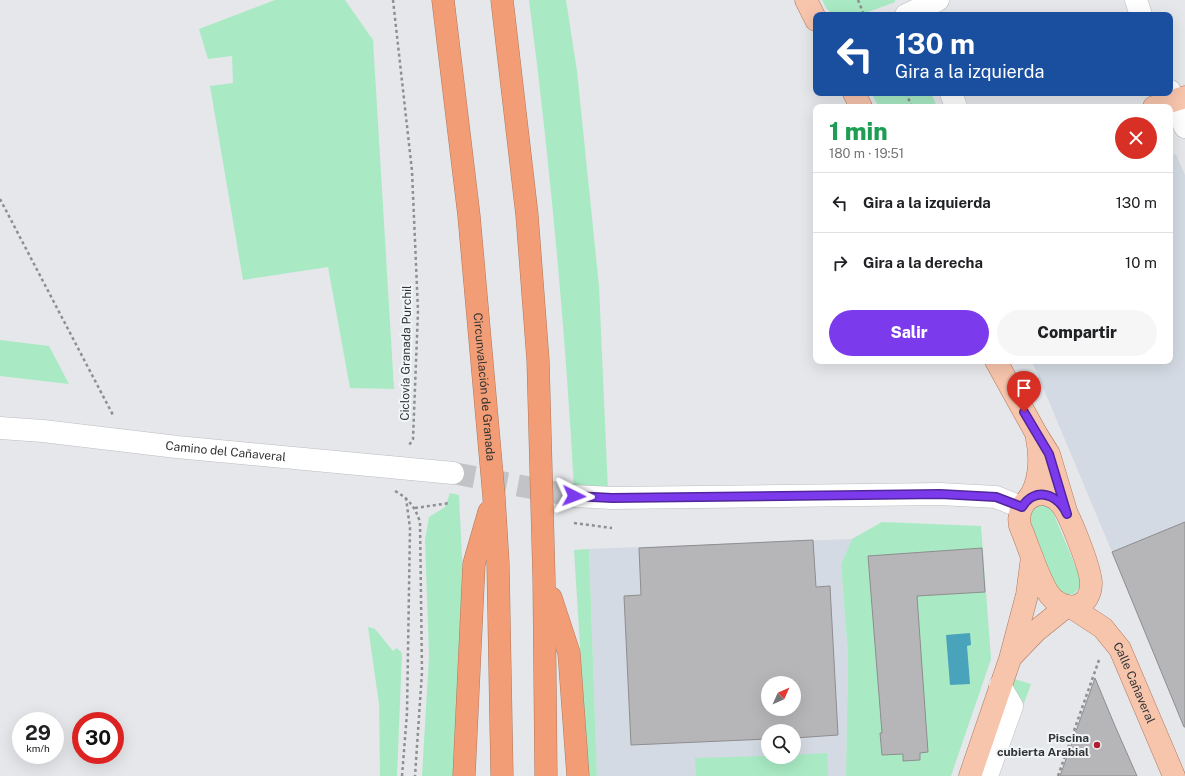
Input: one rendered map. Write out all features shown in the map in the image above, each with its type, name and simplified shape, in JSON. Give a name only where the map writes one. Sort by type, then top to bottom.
[{"type":"highway","name":"Circunvalación de Granada","points":[[443,0],[469,216],[494,497],[498,563],[502,776]]},
{"type":"highway","points":[[502,0],[527,215],[538,360],[544,579],[546,776]]},
{"type":"highway","points":[[464,776],[474,564],[494,497]]},
{"type":"highway","points":[[544,579],[569,653],[578,776]]},
{"type":"main road","points":[[806,0],[813,14]]},
{"type":"main road","points":[[998,364],[1049,454],[1067,514],[1088,567],[1091,583],[1088,598],[1080,605],[1069,606],[1036,630],[1010,659]]},
{"type":"main road","points":[[1025,503],[1036,480],[1039,460],[1037,435]]},
{"type":"main road","points":[[1025,503],[1037,494],[1047,495],[1058,501],[1067,514]]},
{"type":"main road","name":"Calle Cañaveral","points":[[1025,503],[1019,521],[1047,591],[1053,598],[1069,606],[1103,628],[1122,653],[1174,776]]},
{"type":"main road","points":[[970,776],[1010,659],[1027,595],[1032,567],[1032,554]]},
{"type":"street","points":[[1136,0],[1140,12]]},
{"type":"street","points":[[1171,99],[1185,127]]},
{"type":"street","name":"Camino del Cañaveral","points":[[0,428],[117,439],[177,447],[453,473]]},
{"type":"street","points":[[574,496],[612,498],[940,494],[996,497],[1025,503]]},
{"type":"street","points":[[987,776],[1012,706],[1000,686]]},
{"type":"path","name":"Ciclovía Granada Purchil","points":[[394,0],[412,171],[418,311],[413,439],[410,446],[403,449]]},
{"type":"path","points":[[858,0],[863,12]]},
{"type":"path","points":[[0,199],[119,426],[117,439]]},
{"type":"path","points":[[402,776],[407,705],[410,528],[406,498],[415,508],[420,522],[422,672],[415,776]]},
{"type":"path","points":[[415,508],[450,503]]},
{"type":"path","points":[[574,523],[612,528]]},
{"type":"path","points":[[1058,776],[1099,660]]},
{"type":"shaded area","points":[[1176,154],[1185,175],[1185,688],[1112,552],[1033,364],[1173,364],[1173,155]]},
{"type":"shaded area","points":[[852,539],[841,564],[848,655],[846,776],[597,776],[589,549]]},
{"type":"green space","points":[[275,0],[345,0],[373,40],[394,389],[350,388],[328,267],[243,280],[210,86],[233,83],[232,56],[208,59],[199,29]]},
{"type":"green space","points":[[529,0],[566,0],[577,71],[599,286],[608,491],[574,489],[556,244],[544,122]]},
{"type":"green space","points":[[822,0],[895,0],[895,2],[868,12],[830,12]]},
{"type":"green space","points":[[873,96],[932,96],[936,104],[877,104]]},
{"type":"green space","points":[[0,340],[49,346],[69,384],[0,376]]},
{"type":"green space","points":[[450,493],[459,495],[463,578],[455,776],[422,776],[429,656],[425,540],[429,517],[445,507]]},
{"type":"green space","points":[[1040,502],[1052,510],[1080,577],[1080,587],[1074,594],[1066,595],[1056,588],[1029,519],[1028,514]]},
{"type":"green space","points":[[882,522],[981,526],[991,659],[951,776],[846,776],[848,655],[841,564],[852,539]]},
{"type":"green space","points":[[589,549],[597,776],[588,776],[574,550]]},
{"type":"green space","points":[[368,627],[375,629],[393,651],[397,648],[402,653],[397,776],[380,776],[379,704]]},
{"type":"green space","points":[[1011,678],[1031,684],[1023,706],[1013,689]]},
{"type":"green space","points":[[827,753],[828,776],[696,776],[695,758],[761,756],[761,764],[801,764],[801,755]]},
{"type":"water","points":[[970,633],[971,645],[967,646],[970,684],[950,685],[946,635]]},
{"type":"building","points":[[1185,522],[1185,727],[1184,727],[1112,552]]},
{"type":"building","points":[[813,540],[816,587],[830,586],[838,735],[801,738],[801,724],[761,724],[761,739],[631,745],[624,596],[641,595],[639,548]]},
{"type":"building","points":[[982,548],[985,592],[917,596],[928,752],[920,753],[920,760],[903,761],[903,754],[882,755],[880,733],[882,733],[868,556]]},
{"type":"building","name":"Piscina cubierta Arabial","points":[[1095,678],[1115,726],[1137,776],[1060,776]]},
{"type":"tunnel","points":[[453,473],[574,496]]},
{"type":"place","name":"Piscina cubierta Arabial","points":[[1097,745]]},
{"type":"route","points":[[574,496],[612,498],[940,494],[996,497],[1022,507],[1028,499],[1037,494],[1043,494],[1054,498],[1061,504],[1067,514],[1049,454],[1024,412]]}]
